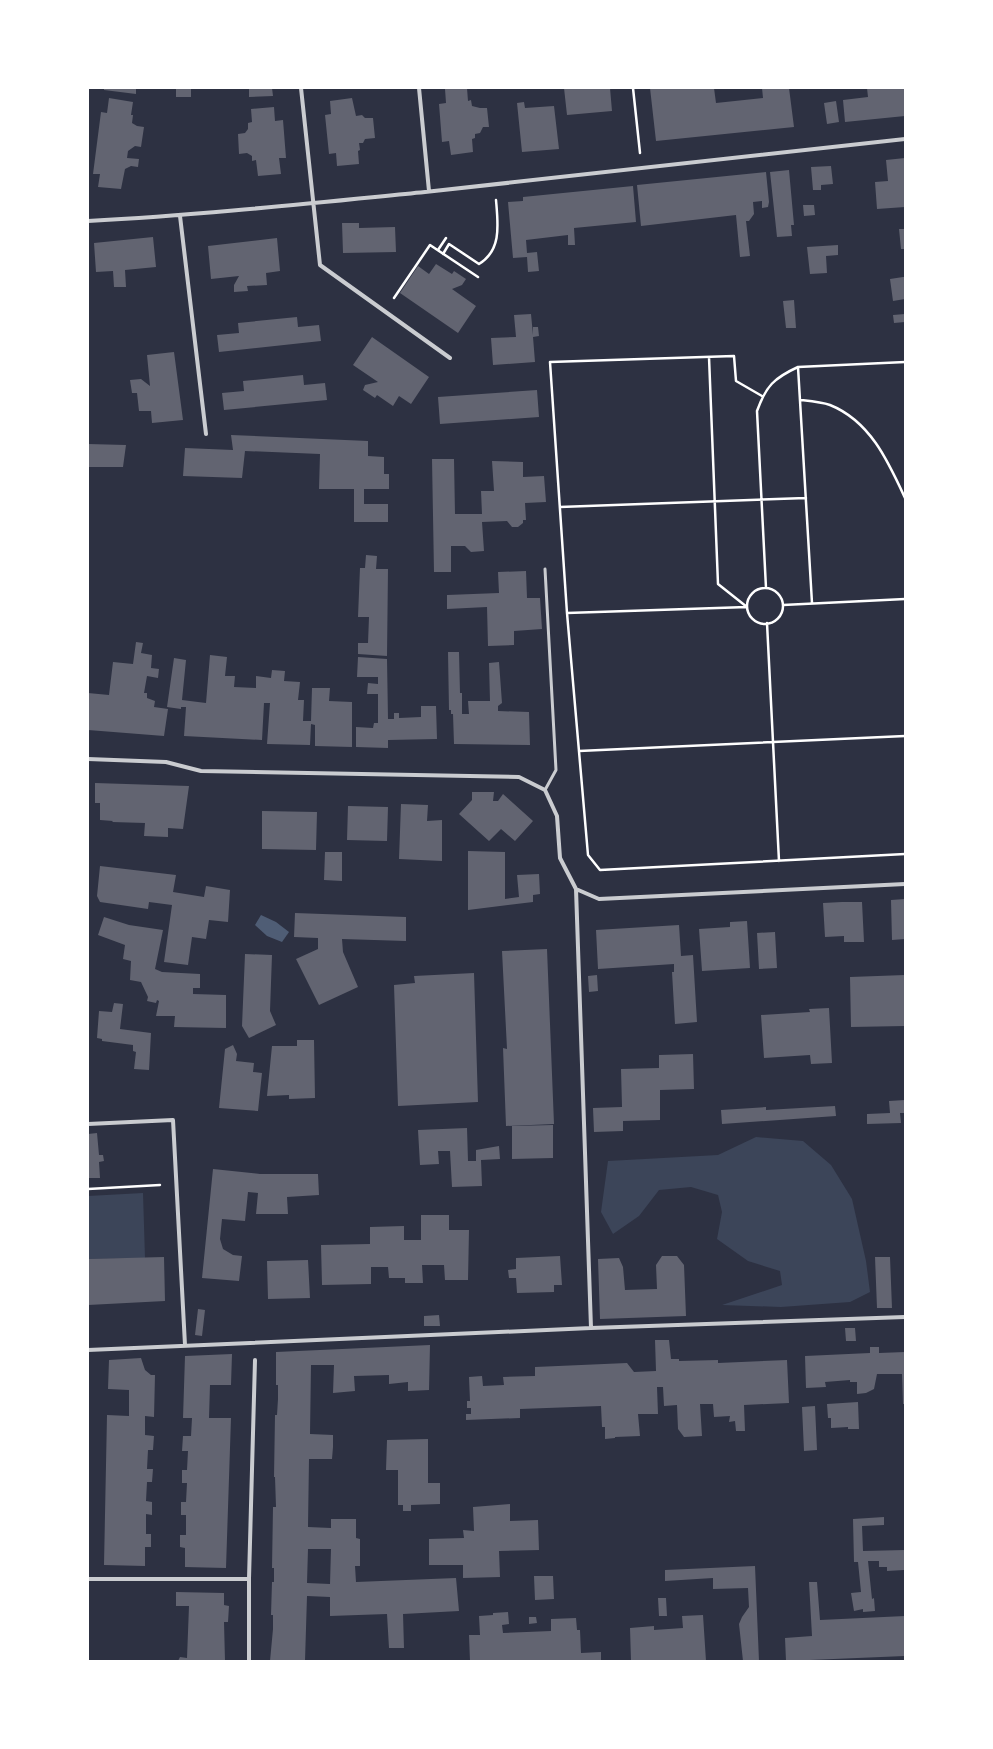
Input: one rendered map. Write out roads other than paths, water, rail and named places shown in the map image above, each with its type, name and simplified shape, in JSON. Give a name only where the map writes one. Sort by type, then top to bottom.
[{"type":"street","points":[[301,88],[312,203],[320,266],[450,358]]},
{"type":"street","points":[[419,88],[428,191]]},
{"type":"street","points":[[88,221],[180,216],[312,203],[641,169],[905,139]]},
{"type":"street","points":[[180,216],[206,434]]},
{"type":"street","points":[[88,759],[166,762],[201,771],[519,777],[545,790],[557,816],[560,858],[576,889],[591,1328]]},
{"type":"street","points":[[576,889],[599,899],[905,884]]},
{"type":"street","points":[[88,1124],[174,1120],[185,1345]]},
{"type":"street","points":[[88,1350],[591,1328],[905,1317]]},
{"type":"street","points":[[249,1661],[249,1579],[255,1360]]},
{"type":"street","points":[[88,1579],[249,1579]]},
{"type":"lane","points":[[545,569],[556,770],[545,790]]}]
